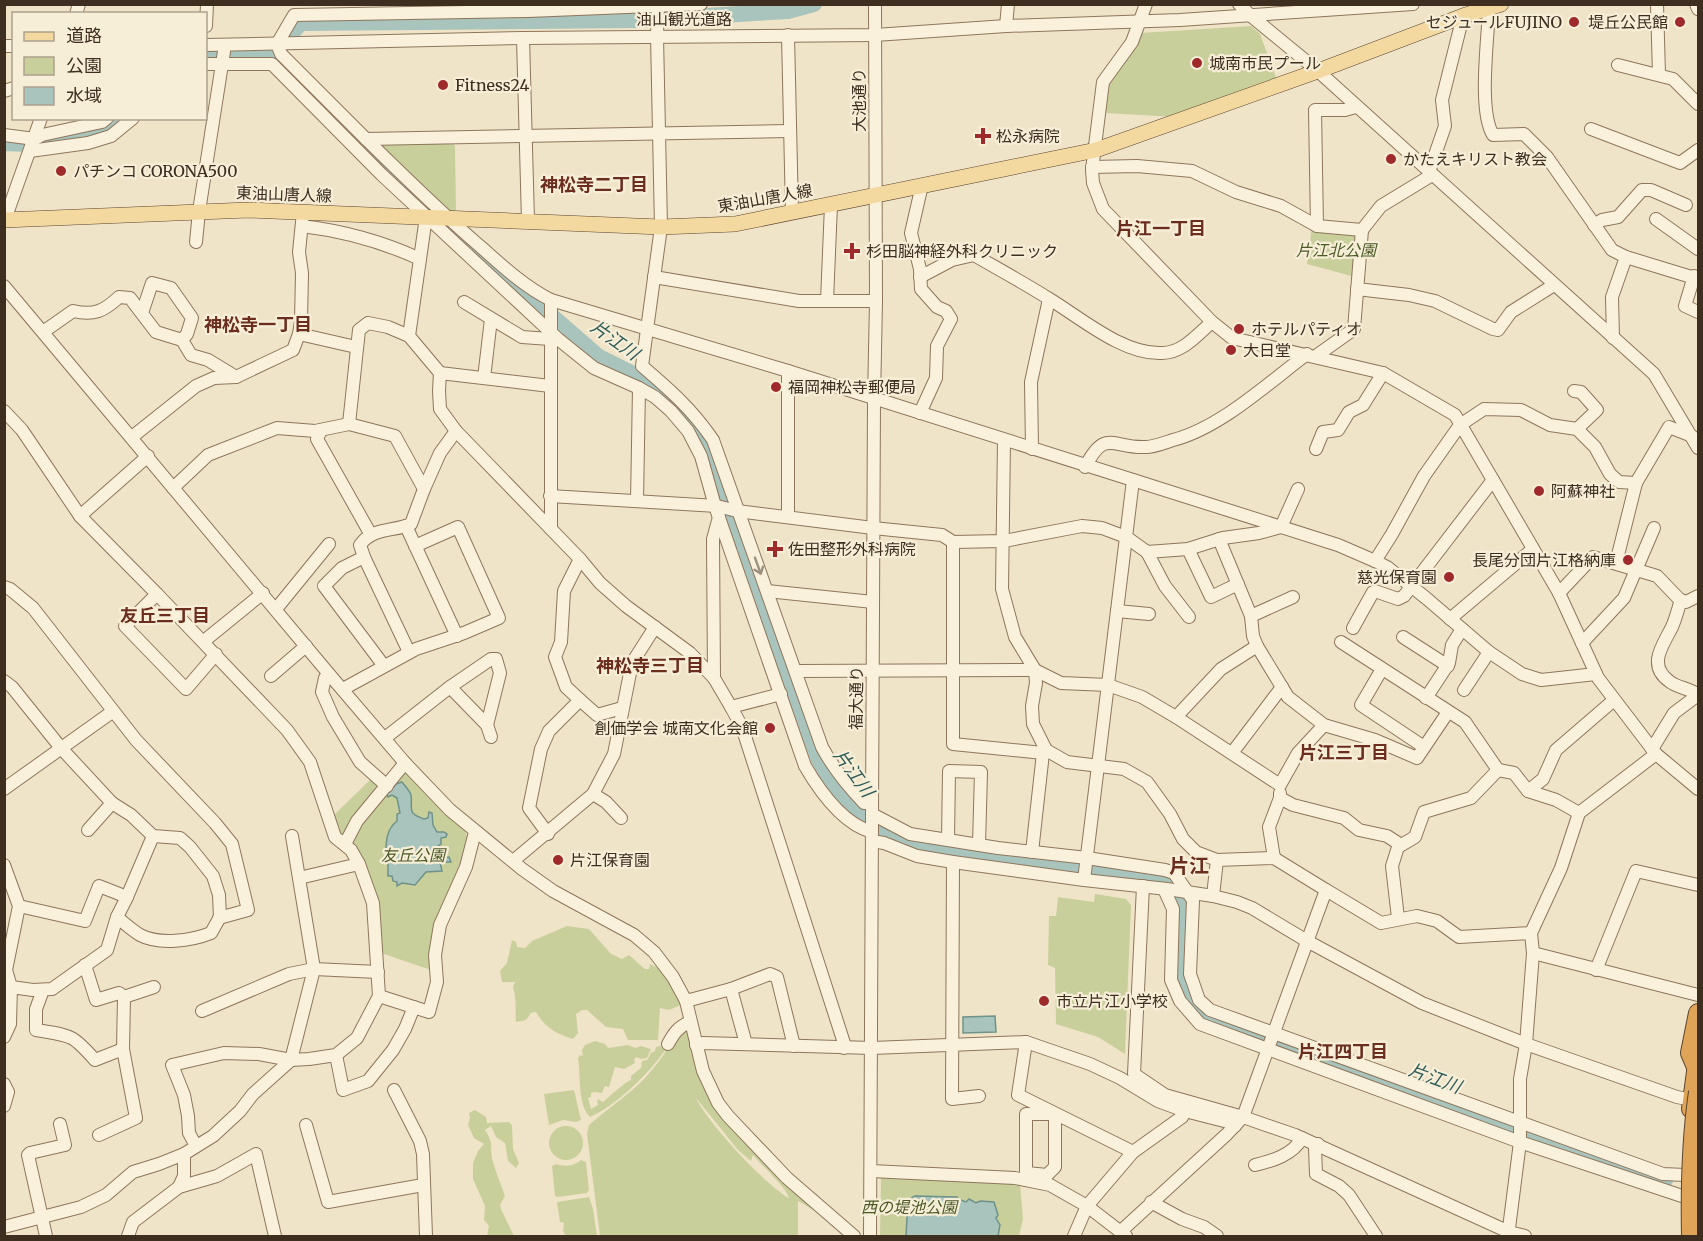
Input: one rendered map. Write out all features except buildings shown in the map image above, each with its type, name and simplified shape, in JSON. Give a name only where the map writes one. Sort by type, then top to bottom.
[{"type":"highway","points":[[1686,1236],[1685,1197],[1692,1177],[1697,1062],[1690,1053],[1698,1013]]},
{"type":"highway","points":[[1691,1236],[1691,1182],[1696,1097]]},
{"type":"main road","name":"東油山唐人線","points":[[7,215],[199,211],[303,219],[428,218],[661,227],[735,224],[1096,150],[1495,6]]},
{"type":"street","points":[[701,4],[658,7],[420,8],[294,15],[278,46],[366,139],[447,219],[551,305],[647,329],[788,371],[1085,467],[1338,545],[1387,567],[1489,652],[1522,674],[1541,680],[1596,674]]},
{"type":"street","name":"大池通り","points":[[875,4],[876,196]]},
{"type":"street","points":[[1006,26],[1008,4]]},
{"type":"street","points":[[1146,4],[1132,42],[1103,82],[1092,167],[1093,183],[1103,209],[1212,322],[1232,338],[1383,373],[1455,416],[1559,593],[1596,674],[1654,752],[1698,789]]},
{"type":"street","points":[[1239,4],[1318,71],[1654,374],[1696,442]]},
{"type":"street","name":"油山観光道路","points":[[207,46],[224,55],[296,44],[523,38],[657,30],[788,35],[875,34],[1250,15],[1413,4]]},
{"type":"street","points":[[1657,4],[1659,75]]},
{"type":"street","points":[[1696,4],[1698,9]]},
{"type":"street","points":[[1495,6],[1485,107],[1487,125],[1493,135],[1524,134],[1547,157],[1612,250],[1626,257],[1696,278],[1685,306],[1698,312]]},
{"type":"street","points":[[658,7],[661,227],[642,366],[681,399],[713,440],[735,510],[767,591],[822,747],[847,785],[864,803],[910,834],[1174,873],[1193,900],[1190,974],[1199,1000],[1210,1010],[1663,1174],[1692,1177]]},
{"type":"street","points":[[1085,467],[1095,449],[1105,443],[1146,447],[1188,436],[1354,329],[1362,230],[1381,206],[1430,174],[1445,126],[1442,100],[1462,16]]},
{"type":"street","points":[[788,35],[792,213]]},
{"type":"street","points":[[523,38],[528,221]]},
{"type":"street","points":[[196,242],[224,55]]},
{"type":"street","points":[[207,64],[224,55],[272,64],[428,218],[550,332],[594,368],[639,388],[655,397],[671,411],[688,431],[701,456],[717,510],[805,766],[814,782],[854,824],[872,837],[917,856],[1213,896],[1252,908],[1307,941],[1422,1003],[1526,1044],[1677,1097],[1696,1097]]},
{"type":"street","points":[[1618,64],[1673,79],[1698,104]]},
{"type":"street","points":[[1317,226],[1315,110],[1345,110],[1356,107]]},
{"type":"street","points":[[7,215],[40,120]]},
{"type":"street","points":[[32,146],[42,135],[104,120]]},
{"type":"street","points":[[4,135],[32,146],[88,142],[111,136],[131,120]]},
{"type":"street","points":[[1591,129],[1680,163],[1698,150]]},
{"type":"street","points":[[366,139],[789,131]]},
{"type":"street","points":[[1092,167],[1137,166],[1191,171],[1236,192],[1281,206],[1317,226],[1362,230]]},
{"type":"street","points":[[920,413],[936,378],[937,346],[951,319],[946,311],[937,307],[921,289],[911,232],[922,185]]},
{"type":"street","points":[[1594,225],[1602,220],[1617,217],[1642,190],[1651,190],[1686,204]]},
{"type":"street","name":"福大通り","points":[[870,1236],[876,196]]},
{"type":"street","points":[[827,300],[831,205]]},
{"type":"street","points":[[409,336],[428,218]]},
{"type":"street","points":[[132,436],[196,386],[214,378],[236,377],[293,350],[299,334],[302,273],[299,252],[303,219],[331,229],[369,238],[420,259]]},
{"type":"street","points":[[1656,219],[1698,249]]},
{"type":"street","points":[[920,277],[952,260],[974,255],[1122,344],[1149,352],[1162,353],[1182,348],[1212,322]]},
{"type":"street","points":[[1613,338],[1612,297],[1626,257]]},
{"type":"street","points":[[654,277],[799,301],[876,301]]},
{"type":"street","points":[[142,313],[152,283],[171,288],[192,318],[187,334],[182,340]]},
{"type":"street","points":[[1357,289],[1409,295],[1435,301],[1498,330],[1511,312],[1554,285]]},
{"type":"street","points":[[4,286],[405,764],[450,810],[513,861],[554,891],[634,935],[654,951],[673,977],[686,1001],[708,1084],[718,1103],[788,1178],[854,1236]]},
{"type":"street","points":[[43,332],[73,311],[93,313],[108,307],[119,297],[130,298],[156,332],[182,340],[191,355],[208,360],[236,377]]},
{"type":"street","points":[[1032,449],[1031,382],[1049,299]]},
{"type":"street","points":[[464,302],[522,337],[550,332]]},
{"type":"street","points":[[550,529],[551,305]]},
{"type":"street","points":[[484,378],[491,319]]},
{"type":"street","points":[[349,424],[358,330],[368,323],[388,327],[409,336],[440,373],[440,409],[456,431],[580,559],[600,583],[690,652],[714,678],[731,706],[746,738],[844,1047]]},
{"type":"street","points":[[299,334],[356,346]]},
{"type":"street","points":[[788,371],[788,516]]},
{"type":"street","points":[[440,373],[550,386]]},
{"type":"street","points":[[1316,448],[1323,432],[1338,430],[1349,412],[1363,405],[1383,373]]},
{"type":"street","points":[[638,501],[639,388]]},
{"type":"street","points":[[1574,391],[1581,392],[1597,410],[1577,429]]},
{"type":"street","points":[[1375,561],[1424,476],[1460,425],[1485,409],[1521,410],[1550,425],[1577,429],[1595,447],[1610,474],[1619,482],[1636,483]]},
{"type":"street","points":[[4,411],[22,430],[80,516],[216,654],[287,730],[310,762],[335,837],[345,844],[359,864],[373,903],[378,996],[357,1038],[336,1055],[291,1060],[259,1054],[224,1053],[172,1065],[184,1095],[189,1133],[196,1146]]},
{"type":"street","points":[[173,488],[208,455],[277,428],[321,430],[349,424],[395,436],[424,489]]},
{"type":"street","points":[[1616,563],[1636,483],[1670,427],[1696,442]]},
{"type":"street","points":[[321,430],[316,439],[371,535]]},
{"type":"street","points":[[409,652],[360,545],[365,538],[383,530],[411,524],[440,453],[456,431]]},
{"type":"street","points":[[1004,440],[1002,589],[1015,637],[1035,670],[1033,723],[1045,752],[1032,852]]},
{"type":"street","points":[[80,516],[148,456]]},
{"type":"street","points":[[1084,878],[1132,480]]},
{"type":"street","points":[[1353,628],[1373,592],[1398,599],[1404,596],[1493,480]]},
{"type":"street","points":[[1281,527],[1298,489]]},
{"type":"street","points":[[550,496],[638,501],[788,516],[942,535],[953,542],[1004,541],[1082,526],[1102,528],[1126,537],[1147,552],[1164,586],[1189,617]]},
{"type":"street","points":[[714,678],[713,539],[717,510]]},
{"type":"street","points":[[406,526],[457,636]]},
{"type":"street","points":[[343,689],[409,652],[457,636],[499,618],[458,527],[416,546]]},
{"type":"street","points":[[1147,552],[1188,549],[1219,539],[1281,527]]},
{"type":"street","points":[[1582,643],[1624,598],[1654,528]]},
{"type":"street","points":[[1219,539],[1251,616],[1253,636],[1257,646],[1288,697],[1324,725],[1375,740],[1417,758],[1448,712]]},
{"type":"street","points":[[953,542],[953,744],[1045,752],[1067,762],[1124,769],[1147,782],[1170,814],[1184,839],[1196,852],[1217,860],[1274,858],[1381,923],[1417,916],[1437,921],[1460,937],[1531,933]]},
{"type":"street","points":[[276,609],[329,544]]},
{"type":"street","points":[[1188,549],[1211,597],[1238,584]]},
{"type":"street","points":[[1450,619],[1533,549]]},
{"type":"street","points":[[364,557],[342,568],[324,586],[384,666]]},
{"type":"street","points":[[1559,593],[1593,557],[1657,576],[1681,600],[1686,602],[1698,596]]},
{"type":"street","points":[[580,559],[564,591],[561,642],[555,657],[566,687],[597,715],[622,708]]},
{"type":"street","points":[[4,587],[10,589],[33,608],[112,712],[232,844],[248,910],[219,918]]},
{"type":"street","points":[[767,591],[873,602]]},
{"type":"street","points":[[204,642],[263,593]]},
{"type":"street","points":[[157,594],[124,626],[186,689],[216,654]]},
{"type":"street","points":[[1251,616],[1293,597]]},
{"type":"street","points":[[1509,1234],[1520,1142],[1520,1080],[1526,1044],[1533,953],[1531,933],[1561,868],[1580,813],[1654,752],[1674,713],[1698,695],[1669,682],[1662,675],[1658,664],[1658,651],[1672,625],[1681,600]]},
{"type":"street","points":[[1117,611],[1149,614]]},
{"type":"street","points":[[513,861],[593,794],[614,754],[632,663],[655,627]]},
{"type":"street","points":[[1426,698],[1448,666],[1452,645],[1462,629]]},
{"type":"street","points":[[1404,637],[1448,666]]},
{"type":"street","points":[[1341,642],[1465,722],[1498,770],[1514,773],[1528,791],[1556,800],[1580,813]]},
{"type":"street","points":[[271,676],[306,646]]},
{"type":"street","points":[[1176,717],[1221,669],[1257,646]]},
{"type":"street","points":[[1464,690],[1489,652]]},
{"type":"street","points":[[384,738],[450,687],[490,659],[496,659],[500,673],[489,731],[450,687]]},
{"type":"street","points":[[1382,669],[1361,705],[1424,747]]},
{"type":"street","points":[[796,671],[1035,670],[1061,683],[1108,685],[1142,697],[1232,753],[1293,805],[1344,818],[1359,830],[1388,836],[1401,845]]},
{"type":"street","points":[[329,674],[325,678],[322,692],[333,717],[360,762],[387,786]]},
{"type":"street","points":[[4,681],[12,687],[61,748],[112,803],[131,815],[153,836],[180,838],[190,847],[213,876],[219,894],[219,918],[211,933],[183,941],[147,938],[117,917]]},
{"type":"street","points":[[1232,753],[1282,687]]},
{"type":"street","points":[[731,706],[781,694]]},
{"type":"street","points":[[548,834],[529,808],[541,749],[549,731],[580,700]]},
{"type":"street","points":[[1528,791],[1543,779],[1556,750],[1614,700]]},
{"type":"street","points":[[4,789],[112,712]]},
{"type":"street","points":[[1274,858],[1269,827],[1280,792],[1298,753],[1324,725]]},
{"type":"street","points":[[345,844],[357,821],[405,764]]},
{"type":"street","points":[[1398,918],[1392,866],[1398,847],[1415,837],[1424,812],[1471,798],[1498,770]]},
{"type":"street","points":[[948,840],[950,771],[981,772],[979,845]]},
{"type":"street","points":[[593,794],[606,802],[621,818]]},
{"type":"street","points":[[88,830],[112,803]]},
{"type":"street","points":[[378,996],[429,1012],[438,982],[435,955],[440,926],[466,867],[475,832]]},
{"type":"street","points":[[11,987],[33,990],[52,989],[107,950],[117,917],[153,836]]},
{"type":"street","points":[[4,1227],[81,1207],[106,1195],[133,1172],[184,1154],[220,1129],[291,1060],[314,969],[292,836]]},
{"type":"street","points":[[1213,896],[1217,860]]},
{"type":"street","points":[[953,862],[952,1099],[979,1096]]},
{"type":"street","points":[[299,878],[359,864]]},
{"type":"street","points":[[4,865],[19,906],[5,970],[11,987],[9,1024],[4,1037]]},
{"type":"street","points":[[1596,970],[1636,871],[1698,885]]},
{"type":"street","points":[[19,906],[86,921],[99,886],[127,897]]},
{"type":"street","points":[[1143,886],[1134,1074],[1166,1095],[1239,1121],[1302,1138],[1509,1234],[1524,1236]]},
{"type":"street","points":[[1166,889],[1173,909],[1171,980],[1180,1001],[1200,1024],[1520,1142],[1685,1197]]},
{"type":"street","points":[[1026,1176],[1050,1185],[1087,1206],[1124,1234],[1151,1202],[1239,1121],[1326,890]]},
{"type":"street","points":[[1533,953],[1698,995]]},
{"type":"street","points":[[85,965],[96,1000],[119,993],[124,997]]},
{"type":"street","points":[[202,1011],[289,974],[314,969],[378,972]]},
{"type":"street","points":[[686,1001],[731,989],[770,974],[777,977],[794,1046]]},
{"type":"street","points":[[124,997],[154,987]]},
{"type":"street","points":[[731,989],[746,1044]]},
{"type":"street","points":[[43,990],[36,1009],[36,1030],[69,1035],[76,1039],[95,1060],[123,1049]]},
{"type":"street","points":[[99,1135],[136,1118],[123,1049],[124,997]]},
{"type":"street","points":[[336,1055],[343,1090],[368,1082],[393,1050],[414,1007]]},
{"type":"street","points":[[668,1044],[680,1026],[690,1022]]},
{"type":"street","points":[[1026,1042],[1018,1095],[1133,1152]]},
{"type":"street","points":[[696,1045],[703,1043],[872,1048],[1026,1042],[1090,1064],[1120,1078],[1158,1101],[1185,1111],[1232,1123],[1239,1121]]},
{"type":"street","points":[[4,1084],[8,1092],[4,1106]]},
{"type":"street","points":[[394,1090],[420,1141],[423,1154],[426,1236]]},
{"type":"street","points":[[1074,1236],[1087,1206],[1133,1152],[1182,1117],[1185,1111]]},
{"type":"street","points":[[1026,1176],[1026,1114],[1055,1114]]},
{"type":"street","points":[[871,1171],[1015,1178],[1047,1175],[1055,1167],[1055,1114]]},
{"type":"street","points":[[46,1236],[28,1155],[65,1145],[60,1124]]},
{"type":"street","points":[[306,1125],[328,1202],[423,1185]]},
{"type":"street","points":[[1255,1165],[1278,1159],[1299,1144],[1302,1138]]},
{"type":"street","points":[[1317,1144],[1316,1174],[1340,1186],[1349,1195],[1376,1236]]},
{"type":"street","points":[[178,1187],[184,1176],[184,1154]]},
{"type":"street","points":[[128,1236],[133,1222],[178,1187],[217,1176],[256,1154],[275,1236]]},
{"type":"street","points":[[1151,1202],[1182,1219],[1204,1227],[1216,1236]]},
{"type":"green space","name":"城南市民プール","points":[[1251,26],[1260,34],[1277,80],[1176,117],[1105,113],[1107,87],[1140,33]]},
{"type":"green space","points":[[452,143],[455,146],[456,210],[452,213],[444,212],[380,144]]},
{"type":"green space","name":"片江北公園","points":[[1312,226],[1360,233],[1355,277],[1307,264]]},
{"type":"green space","name":"友丘公園","points":[[406,771],[445,815],[465,831],[469,842],[453,889],[434,971],[381,953],[380,937],[349,843],[359,825]]},
{"type":"green space","points":[[373,777],[382,787],[341,839],[332,817]]},
{"type":"green space","points":[[1095,894],[1126,899],[1131,905],[1125,1054],[1098,1037],[1056,1024],[1055,968],[1048,965],[1049,916],[1056,916],[1058,897],[1094,902]]},
{"type":"green space","points":[[567,926],[589,929],[611,954],[622,959],[629,955],[645,969],[649,969],[650,964],[666,976],[681,1005],[669,1010],[660,1008],[658,1040],[628,1040],[623,1029],[606,1027],[587,1010],[576,1014],[578,1033],[573,1039],[552,1030],[536,1012],[531,1013],[526,1020],[516,1022],[513,987],[515,982],[502,982],[500,971],[507,963],[512,940],[516,942],[517,947],[525,948],[532,941]]},
{"type":"green space","points":[[689,1029],[705,1085],[799,1197],[820,1214],[798,1201],[798,1236],[600,1236],[587,1134],[589,1125],[645,1078],[682,1030]],"holes":[[[696,1098],[738,1150],[751,1161],[753,1155],[779,1183],[789,1198],[778,1191],[738,1152],[712,1122]]]},
{"type":"green space","points":[[595,1041],[605,1044],[608,1048],[628,1045],[651,1049],[647,1058],[637,1057],[634,1059],[635,1063],[624,1069],[615,1067],[609,1087],[605,1086],[602,1093],[591,1093],[591,1097],[588,1098],[591,1109],[598,1105],[598,1099],[603,1102],[631,1080],[631,1076],[641,1068],[642,1061],[647,1060],[656,1047],[660,1046],[665,1050],[631,1088],[610,1106],[590,1117],[581,1097],[578,1058],[580,1055],[583,1056],[582,1050],[585,1045]]},
{"type":"green space","points":[[574,1090],[581,1120],[576,1122],[563,1120],[549,1125],[544,1094]]},
{"type":"green space","points":[[475,1110],[486,1117],[487,1123],[509,1122],[512,1125],[513,1149],[519,1163],[516,1168],[508,1161],[505,1143],[496,1137],[491,1126],[485,1130],[490,1139],[493,1162],[505,1196],[500,1205],[501,1209],[514,1236],[487,1236],[489,1226],[484,1220],[485,1206],[473,1179],[473,1163],[484,1144],[474,1138],[468,1125],[469,1113]]},
{"type":"green space","points":[[566,1126],[578,1131],[583,1143],[578,1155],[566,1160],[554,1155],[549,1143],[554,1131]]},
{"type":"green space","points":[[581,1160],[586,1162],[589,1190],[587,1193],[555,1196],[552,1166],[576,1164]]},
{"type":"green space","name":"西の堤池公園","points":[[881,1177],[1020,1184],[1023,1219],[1019,1236],[880,1236]]},
{"type":"green space","points":[[589,1197],[597,1236],[566,1236],[563,1231],[564,1223],[560,1222],[557,1202]]},
{"type":"water","points":[[402,782],[411,795],[411,807],[415,815],[424,819],[428,818],[429,812],[432,813],[433,825],[437,832],[447,834],[446,837],[441,838],[441,844],[435,851],[435,858],[449,857],[451,862],[440,862],[442,871],[426,872],[415,885],[402,883],[397,886],[392,876],[388,876],[388,863],[385,863],[386,841],[397,821],[397,814],[400,813],[397,798],[392,795],[388,797],[387,794],[396,784]]},
{"type":"water","points":[[995,1016],[996,1032],[963,1033],[963,1017]]},
{"type":"water","points":[[915,1196],[957,1197],[966,1202],[969,1199],[976,1203],[994,1202],[998,1215],[996,1218],[1000,1225],[998,1236],[906,1236],[908,1200]]},
{"type":"waterway","points":[[207,57],[271,55],[301,23],[638,20],[788,11],[814,4]]},
{"type":"waterway","name":"片江川","points":[[271,55],[297,75]]},
{"type":"waterway","name":"片江川","points":[[343,124],[404,188],[599,357],[645,380],[666,395],[698,431],[707,450],[819,760],[837,789],[860,812],[887,831],[919,844],[1170,880],[1183,904],[1184,974],[1189,992],[1197,1005],[1212,1018],[1275,1046],[1367,1074],[1665,1180]]},
{"type":"waterway","points":[[4,143],[29,144],[77,140],[92,137],[114,127]]},
{"type":"place","name":"セジュールFUJINO","points":[[1574,22]]},
{"type":"place","name":"堤丘公民館","points":[[1680,22]]},
{"type":"place","name":"城南市民プール","points":[[1197,63]]},
{"type":"place","name":"Fitness24","points":[[443,85]]},
{"type":"place","name":"松永病院","points":[[983,136]]},
{"type":"place","name":"かたえキリスト教会","points":[[1391,159]]},
{"type":"place","name":"パチンコ CORONA500","points":[[61,171]]},
{"type":"place","name":"杉田脳神経外科クリニック","points":[[852,251]]},
{"type":"place","name":"ホテルパティオ","points":[[1239,329]]},
{"type":"place","name":"大日堂","points":[[1231,350]]},
{"type":"place","name":"福岡神松寺郵便局","points":[[776,387]]},
{"type":"place","name":"阿蘇神社","points":[[1539,491]]},
{"type":"place","name":"佐田整形外科病院","points":[[775,549]]},
{"type":"place","name":"長尾分団片江格納庫","points":[[1628,560]]},
{"type":"place","name":"慈光保育園","points":[[1449,577]]},
{"type":"place","name":"創価学会 城南文化会館","points":[[770,728]]},
{"type":"place","name":"片江保育園","points":[[558,860]]},
{"type":"place","name":"市立片江小学校","points":[[1044,1001]]},
{"type":"district","name":"神松寺二丁目","points":[[594,184]]},
{"type":"district","name":"片江一丁目","points":[[1161,228]]},
{"type":"district","name":"神松寺一丁目","points":[[258,324]]},
{"type":"district","name":"友丘三丁目","points":[[165,615]]},
{"type":"district","name":"神松寺三丁目","points":[[650,665]]},
{"type":"district","name":"片江三丁目","points":[[1344,752]]},
{"type":"district","name":"片江","points":[[1189,865]]},
{"type":"district","name":"片江四丁目","points":[[1343,1051]]}]
